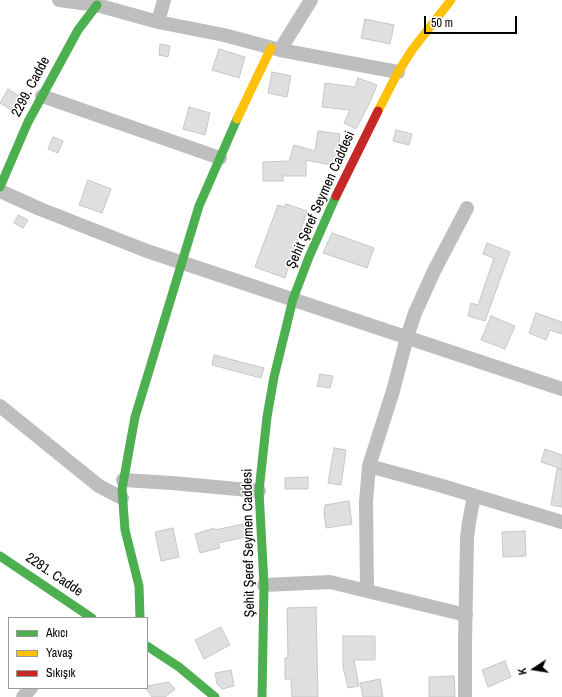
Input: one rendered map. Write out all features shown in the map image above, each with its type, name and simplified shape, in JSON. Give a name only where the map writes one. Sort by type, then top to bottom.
[{"type":"street","points":[[59,0],[97,5],[158,22],[218,34],[276,49],[398,72]]},
{"type":"street","points":[[158,22],[164,0]]},
{"type":"street","points":[[140,617],[139,586],[125,530],[122,498],[123,480],[135,416],[199,206],[237,119],[276,49],[311,0]]},
{"type":"street","name":"Şehit Şeref Seymen Caddesi","points":[[262,697],[264,585],[259,492],[267,417],[293,299],[324,220],[343,179],[398,72],[412,50],[451,0]]},
{"type":"street","name":"2299. Cadde","points":[[0,187],[22,135],[68,47],[78,30],[97,5]]},
{"type":"street","points":[[42,96],[220,158]]},
{"type":"street","points":[[0,191],[47,212],[147,251],[562,388]]},
{"type":"street","points":[[367,591],[366,502],[369,466],[393,391],[415,313],[434,271],[467,208]]},
{"type":"street","points":[[0,406],[99,486],[122,498]]},
{"type":"street","points":[[369,466],[439,485],[562,522]]},
{"type":"street","points":[[123,480],[172,483],[259,492]]},
{"type":"street","points":[[465,697],[467,538],[468,522],[474,496]]},
{"type":"street","name":"2281. Cadde","points":[[0,556],[91,617]]},
{"type":"street","points":[[264,585],[330,582],[466,615]]},
{"type":"street","points":[[148,647],[179,667],[215,697]]},
{"type":"street","points":[[23,697],[30,689]]},
{"type":"building","points":[[365,19],[394,25],[390,44],[361,38]]},
{"type":"building","points":[[160,44],[170,46],[168,57],[159,55]]},
{"type":"building","points":[[219,49],[245,57],[239,78],[212,70]]},
{"type":"building","points":[[272,72],[291,76],[287,97],[268,93]]},
{"type":"building","points":[[358,78],[377,85],[356,129],[344,123],[350,110],[322,107],[325,83],[355,87]]},
{"type":"building","points":[[8,89],[21,97],[13,111],[0,103]]},
{"type":"building","points":[[189,107],[210,113],[205,135],[183,129]]},
{"type":"building","points":[[396,130],[412,134],[409,145],[393,141]]},
{"type":"building","points":[[318,131],[340,134],[336,166],[306,160],[306,176],[283,176],[283,181],[263,181],[263,162],[289,161],[294,145],[315,151]]},
{"type":"building","points":[[53,137],[63,141],[58,153],[48,149]]},
{"type":"building","points":[[88,180],[111,189],[102,213],[79,205]]},
{"type":"building","points":[[286,204],[307,211],[285,278],[255,267],[278,205],[285,207]]},
{"type":"building","points":[[18,215],[28,220],[23,228],[14,223]]},
{"type":"building","points":[[332,233],[374,248],[367,268],[323,253]]},
{"type":"building","points":[[487,243],[510,252],[485,321],[468,316],[471,303],[478,305],[494,258],[483,254]]},
{"type":"building","points":[[536,313],[562,322],[562,334],[550,330],[546,340],[529,333]]},
{"type":"building","points":[[491,316],[515,326],[505,349],[481,340]]},
{"type":"building","points":[[214,355],[264,368],[261,378],[212,365]]},
{"type":"building","points":[[320,374],[333,376],[330,388],[317,386]]},
{"type":"building","points":[[334,448],[346,450],[341,485],[328,483]]},
{"type":"building","points":[[545,449],[562,455],[562,469],[541,462]]},
{"type":"building","points":[[557,469],[562,470],[562,507],[551,505]]},
{"type":"building","points":[[308,477],[308,489],[285,489],[285,478]]},
{"type":"building","points":[[349,501],[352,524],[326,528],[324,513],[325,505]]},
{"type":"building","points":[[243,524],[246,537],[218,543],[220,548],[200,553],[195,534],[214,528],[215,530]]},
{"type":"building","points":[[173,528],[179,557],[161,561],[155,532]]},
{"type":"building","points":[[525,531],[526,556],[503,557],[502,532]]},
{"type":"building","points":[[316,607],[318,697],[292,697],[291,679],[285,679],[285,658],[288,657],[287,608]]},
{"type":"building","points":[[221,627],[230,645],[204,659],[195,640]]},
{"type":"building","points":[[343,636],[375,636],[375,660],[354,660],[359,686],[348,688],[343,667]]},
{"type":"building","points":[[505,661],[511,677],[488,687],[482,670]]},
{"type":"building","points":[[231,670],[234,686],[222,689],[217,684],[215,673]]},
{"type":"building","points":[[454,676],[455,697],[429,697],[429,677]]},
{"type":"building","points":[[380,679],[383,697],[363,697],[360,683]]},
{"type":"building","points":[[169,682],[175,689],[165,697],[152,697],[147,689],[148,689],[148,686]]},
{"type":"traffic: fast","points":[[0,187],[28,122],[78,30],[97,5]]},
{"type":"traffic: fast","points":[[140,617],[139,586],[125,530],[122,489],[135,417],[199,206],[237,119]]},
{"type":"traffic: fast","points":[[262,697],[264,585],[259,491],[267,417],[274,377],[293,299],[309,257],[336,196]]},
{"type":"traffic: fast","points":[[0,556],[91,617]]},
{"type":"traffic: fast","points":[[148,647],[179,667],[215,697]]},
{"type":"traffic: slow","points":[[378,111],[398,72],[412,50],[451,0]]},
{"type":"traffic: slow","points":[[237,119],[271,48]]},
{"type":"traffic: jam","points":[[336,196],[378,111]]}]
